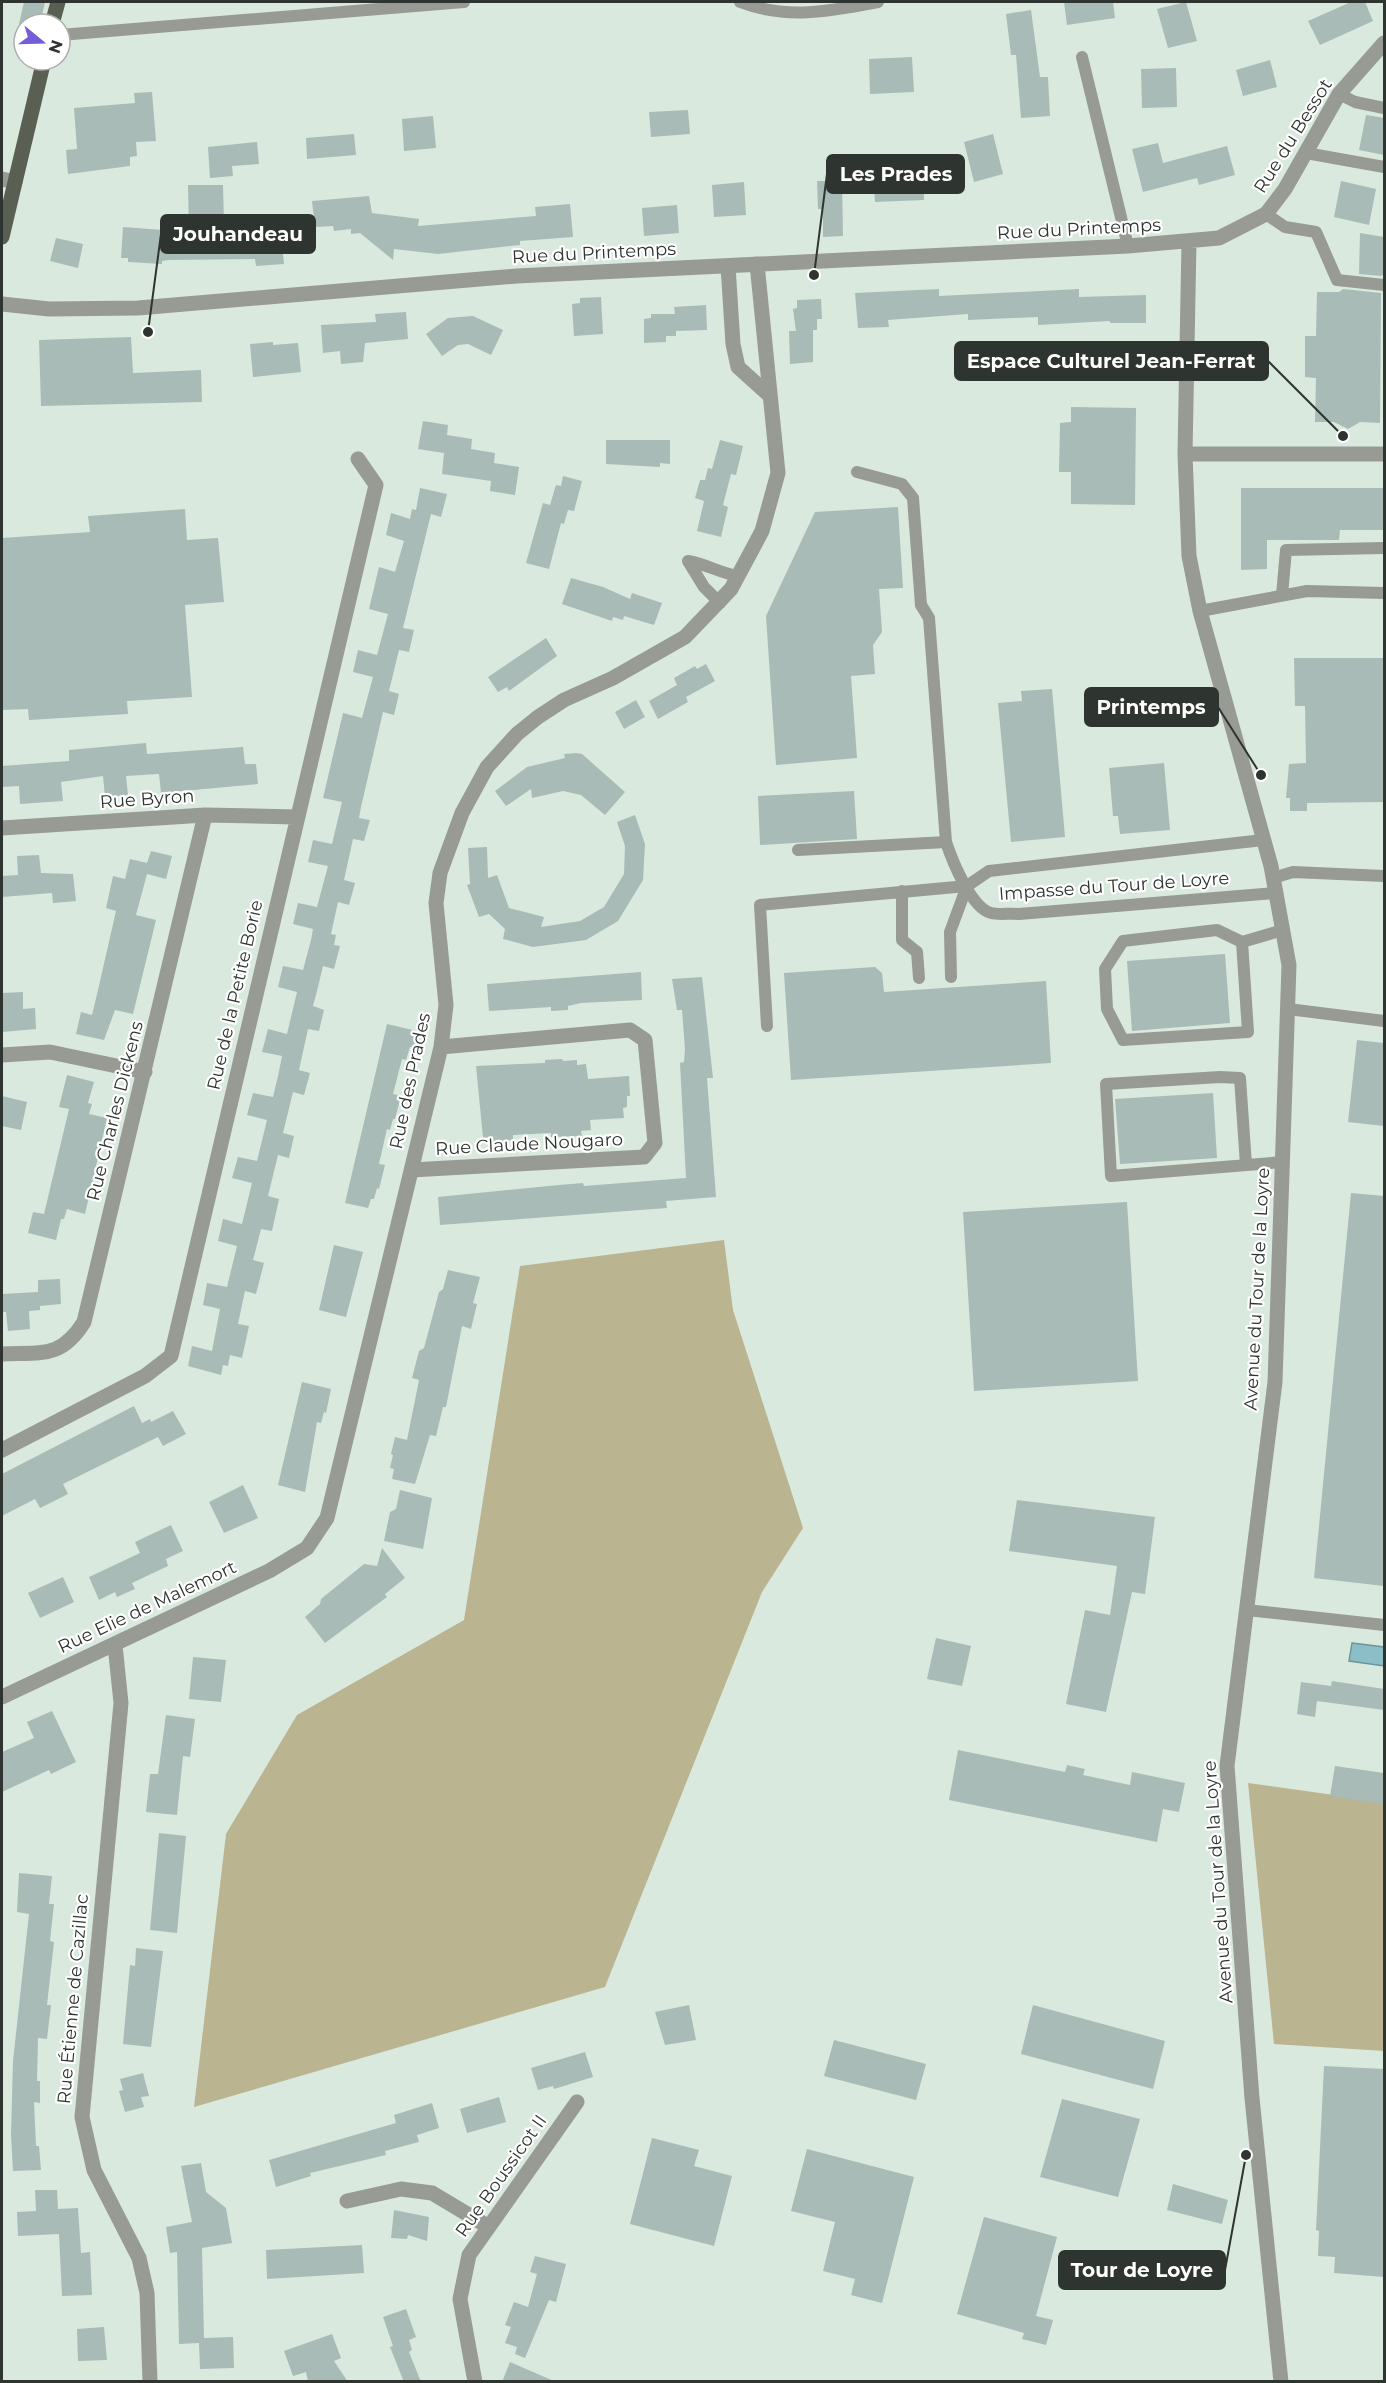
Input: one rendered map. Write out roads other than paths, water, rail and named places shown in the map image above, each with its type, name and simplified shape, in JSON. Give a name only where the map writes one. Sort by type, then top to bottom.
[{"type":"main road","points":[[2,237],[8,181],[40,72]]},
{"type":"street","name":"Rue du Bessot","points":[[1189,242],[1219,238],[1266,214],[1306,153],[1320,124],[1339,94],[1384,43]]},
{"type":"street","name":"Rue du Printemps","points":[[2,304],[49,309],[138,308],[517,276],[1189,242]]},
{"type":"street","name":"Avenue du Tour de la Loyre","points":[[1189,242],[1185,454],[1189,556],[1200,611],[1275,886],[1289,965],[1275,1382],[1227,1766],[1252,2098],[1281,2382]]},
{"type":"street","name":"Rue des Prades","points":[[307,1548],[327,1518],[334,1493],[441,1047],[446,1005],[436,903],[440,873],[462,813],[487,767],[517,734],[564,700],[613,678],[685,637],[720,603],[738,576],[762,531],[778,473],[757,264]]},
{"type":"street","points":[[728,266],[733,344],[738,367],[769,395]]},
{"type":"street","points":[[1185,454],[1384,454]]},
{"type":"street","name":"Rue de la Petite Borie","points":[[2,1450],[145,1376],[171,1356],[296,817],[376,485],[358,459]]},
{"type":"street","name":"Rue Byron","points":[[2,828],[206,815],[296,817]]},
{"type":"street","name":"Rue Charles Dickens","points":[[2,1354],[55,1351],[73,1341],[84,1322],[206,815]]},
{"type":"street","name":"Rue Claude Nougaro","points":[[411,1170],[644,1157],[655,1143],[645,1040],[630,1030],[441,1047]]},
{"type":"street","points":[[2,1054],[50,1053],[145,1072]]},
{"type":"street","name":"Rue Elie de Malemort","points":[[2,1697],[269,1571],[307,1548]]},
{"type":"street","name":"Rue Étienne de Cazillac","points":[[115,1645],[121,1703],[82,2117],[94,2170],[139,2258],[147,2293],[150,2382]]},
{"type":"street","name":"Rue Boussicot II","points":[[475,2382],[460,2299],[470,2255],[577,2102]]},
{"type":"street","points":[[347,2201],[401,2189],[432,2193],[489,2227]]},
{"type":"lane","points":[[72,34],[464,2]]},
{"type":"lane","points":[[740,2],[795,14],[828,12],[878,2]]},
{"type":"lane","points":[[1082,57],[1128,246]]},
{"type":"lane","points":[[1339,94],[1355,102],[1384,108]]},
{"type":"lane","points":[[1306,153],[1384,167]]},
{"type":"lane","points":[[1266,214],[1285,227],[1316,232],[1337,280],[1384,285]]},
{"type":"lane","name":"Impasse du Tour de Loyre","points":[[857,472],[902,484],[913,498],[921,605],[929,618],[946,842],[954,864],[979,906],[990,913],[1019,914],[1275,886],[1293,872],[1384,876]]},
{"type":"lane","points":[[1282,595],[1286,550],[1384,548]]},
{"type":"lane","points":[[720,603],[704,587],[688,561],[700,562],[720,573],[738,576]]},
{"type":"lane","points":[[1200,611],[1307,591],[1384,593]]},
{"type":"lane","name":"Impasse du Tour de Loyre","points":[[967,886],[989,871],[1263,840]]},
{"type":"lane","points":[[798,850],[946,842]]},
{"type":"lane","points":[[767,1026],[760,905],[967,886],[950,932],[951,976]]},
{"type":"lane","points":[[902,891],[902,940],[917,952],[919,978]]},
{"type":"lane","points":[[1242,942],[1248,1032],[1123,1040],[1107,1010],[1105,969],[1123,941],[1217,930],[1242,942],[1283,930]]},
{"type":"lane","points":[[1288,1009],[1384,1021]]},
{"type":"lane","points":[[1246,1165],[1240,1078],[1220,1077],[1106,1084],[1111,1176],[1283,1162]]},
{"type":"lane","points":[[1247,1610],[1384,1625]]},
{"type":"water","points":[[1352,1643],[1384,1647],[1384,1666],[1349,1661]]},
{"type":"place","name":"Les Prades","points":[[814,275]]},
{"type":"place","name":"Jouhandeau","points":[[148,332]]},
{"type":"place","name":"Espace Culturel Jean-Ferrat","points":[[1343,436]]},
{"type":"place","name":"Printemps","points":[[1261,775]]},
{"type":"place","name":"Tour de Loyre","points":[[1246,2155]]}]
